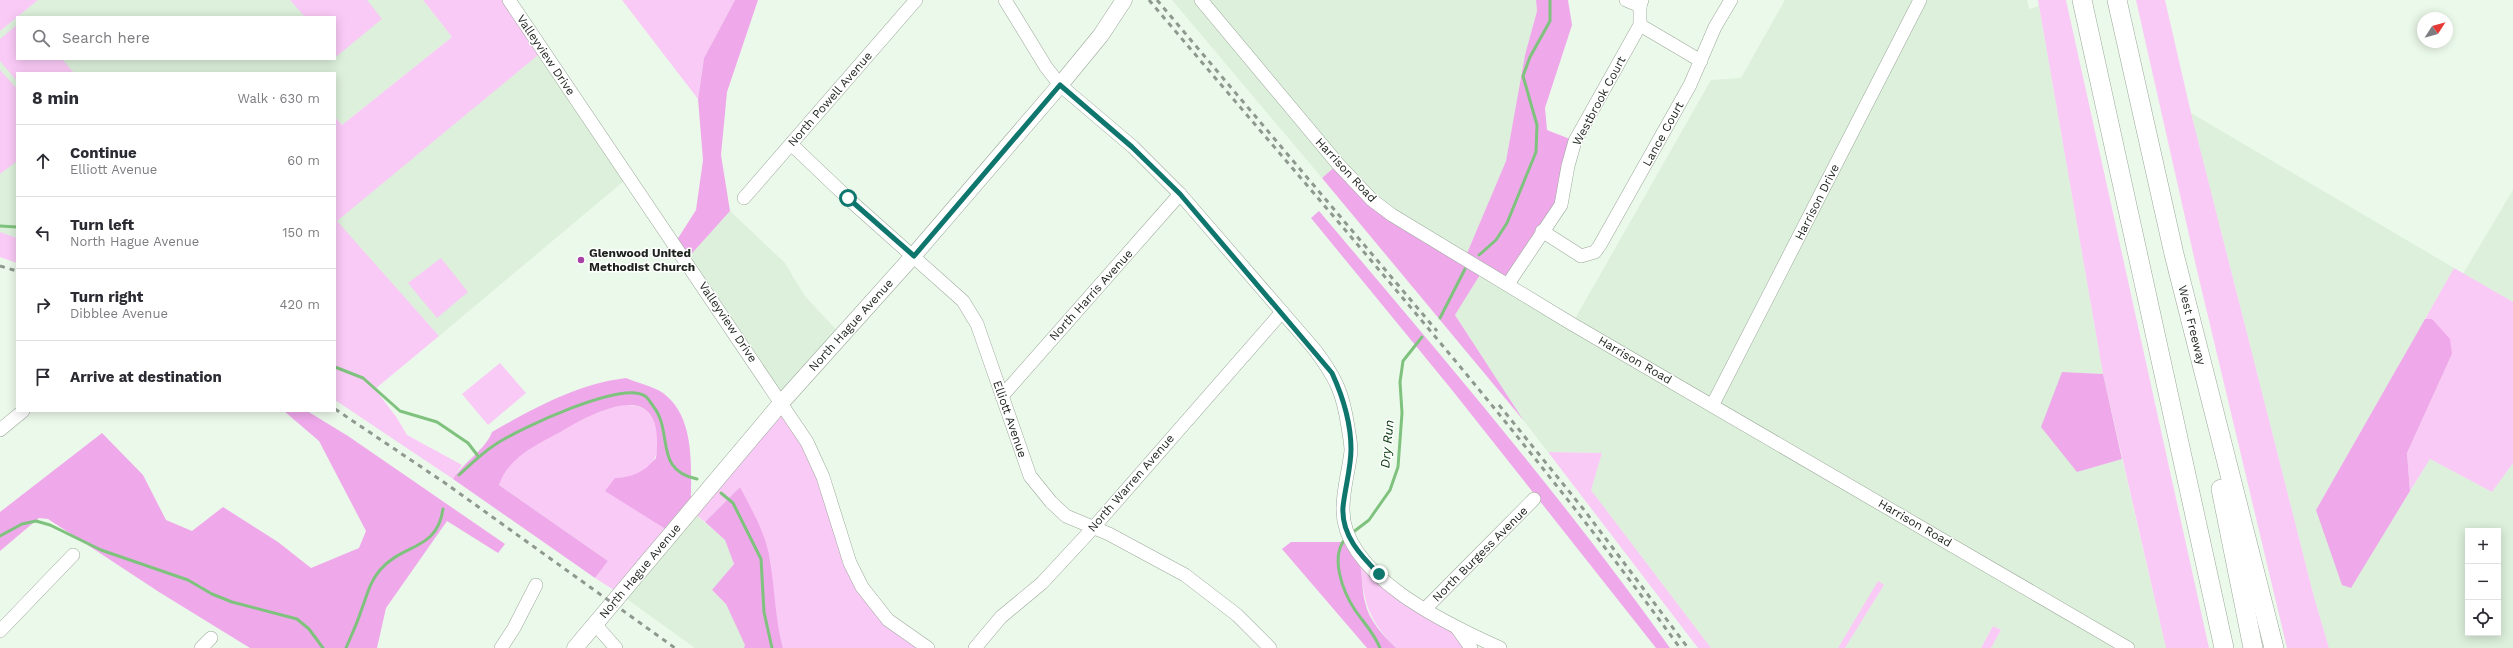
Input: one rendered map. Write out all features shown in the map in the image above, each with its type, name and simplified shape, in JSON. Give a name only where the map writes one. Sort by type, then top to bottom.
[{"type":"highway","points":[[2082,0],[2224,648]]},
{"type":"highway","name":"West Freeway","points":[[2117,0],[2174,254],[2274,648]]},
{"type":"highway","points":[[2174,254],[2253,648]]},
{"type":"main road","name":"North Hague Avenue","points":[[575,648],[782,402],[914,256],[1060,85],[1101,35],[1124,0]]},
{"type":"street","name":"Valleyview Drive","points":[[509,0],[782,402],[807,442],[821,471],[850,563],[862,588],[888,620],[928,648]]},
{"type":"street","name":"North Powell Avenue","points":[[744,198],[916,0]]},
{"type":"street","points":[[1005,0],[1046,67],[1060,85],[1132,147],[1180,194],[1282,312],[1332,373],[1344,400],[1351,449],[1343,508],[1346,527],[1352,542],[1379,574],[1425,609],[1457,628],[1500,648]]},
{"type":"street","name":"Harrison Road","points":[[1201,0],[1334,158],[1372,200],[1412,228],[2128,648]]},
{"type":"street","points":[[1626,0],[1641,3]]},
{"type":"street","name":"Lance Court","points":[[1542,231],[1581,256],[1595,252],[1701,60],[1715,27],[1730,0]]},
{"type":"street","name":"Harrison Drive","points":[[1713,404],[1920,0]]},
{"type":"street","name":"Westbrook Court","points":[[1508,284],[1542,231],[1561,205],[1568,166],[1575,141],[1640,25],[1641,3]]},
{"type":"street","points":[[1640,25],[1701,60]]},
{"type":"street","name":"Elliott Avenue","points":[[791,144],[853,203],[954,290],[970,312],[1030,476],[1051,502],[1066,516],[1162,561],[1186,575],[1238,615],[1270,648]]},
{"type":"street","name":"North Harris Avenue","points":[[1002,396],[1180,194]]},
{"type":"street","name":"North Warren Avenue","points":[[975,648],[1001,616],[1042,584],[1282,312]]},
{"type":"street","points":[[0,430],[22,412]]},
{"type":"street","name":"North Burgess Avenue","points":[[1425,609],[1534,499]]},
{"type":"street","points":[[0,631],[73,555]]},
{"type":"street","points":[[501,648],[514,628],[536,585]]},
{"type":"street","points":[[595,624],[616,648]]},
{"type":"street","points":[[1457,628],[1471,648]]},
{"type":"street","points":[[201,648],[211,638]]},
{"type":"shaded area","points":[[0,0],[38,0],[18,16],[16,16],[16,18],[0,31]]},
{"type":"shaded area","points":[[38,0],[423,0],[452,37],[342,125],[336,118],[336,72],[16,72],[16,238],[0,232],[0,31],[16,18],[16,60],[336,60],[336,16],[18,16]]},
{"type":"shaded area","points":[[290,0],[367,0],[382,19],[337,56],[336,16],[304,16]]},
{"type":"shaded area","points":[[423,0],[509,0],[543,51],[337,221],[439,336],[375,389],[397,418],[407,435],[462,465],[453,479],[336,401],[336,118],[342,125],[452,37]]},
{"type":"shaded area","points":[[622,0],[735,0],[704,58],[698,99]]},
{"type":"shaded area","points":[[735,0],[758,0],[727,92],[721,155],[730,211],[686,260],[675,243],[696,210],[703,160],[698,99],[704,58]]},
{"type":"shaded area","points":[[1172,0],[1536,0],[1537,11],[1525,55],[1506,161],[1465,258],[1412,228],[1338,164],[1322,178]]},
{"type":"shaded area","points":[[1536,0],[1568,0],[1572,25],[1545,108],[1547,130],[1575,141],[1565,186],[1508,284],[1483,270],[1455,315],[1524,421],[1322,178],[1338,164],[1355,182],[1465,258],[1506,161],[1525,55],[1537,11]]},
{"type":"shaded area","points":[[1785,0],[2027,0],[2029,9],[2039,6],[2103,374],[2062,372],[2077,472],[2122,459],[2166,648],[1991,648],[2001,630],[1993,626],[1981,648],[1845,648],[1884,585],[1878,582],[1838,648],[1711,648],[1591,490],[1602,453],[1548,452],[1524,421],[1455,315],[1483,270],[1572,324],[1711,80],[1741,78]]},
{"type":"shaded area","points":[[2038,0],[2066,0],[2209,648],[2166,648],[2103,374]]},
{"type":"shaded area","points":[[2136,0],[2165,0],[2191,113],[2314,597],[2329,648],[2287,648],[2196,266]]},
{"type":"shaded area","points":[[16,26],[16,60],[63,60],[73,72],[16,72],[16,80],[0,61],[0,39]]},
{"type":"shaded area","points":[[543,51],[630,176],[439,336],[336,221]]},
{"type":"shaded area","points":[[0,70],[16,88],[16,162],[0,174]]},
{"type":"shaded area","points":[[2191,113],[2454,268],[2316,510],[2351,587],[2430,459],[2492,492],[2513,463],[2513,648],[2329,648],[2314,597]]},
{"type":"shaded area","points":[[2513,190],[2513,302],[2463,274]]},
{"type":"shaded area","points":[[730,211],[785,263],[804,295],[842,336],[782,402],[686,260]]},
{"type":"shaded area","points":[[1319,211],[1499,426],[1587,536],[1670,648],[1656,648],[1452,390],[1311,218]]},
{"type":"shaded area","points":[[0,232],[16,238],[16,263],[0,257]]},
{"type":"shaded area","points":[[441,258],[468,292],[437,318],[408,283]]},
{"type":"shaded area","points":[[2454,268],[2513,302],[2513,463],[2492,492],[2430,459],[2410,491],[2407,453],[2452,354],[2432,319],[2425,319]]},
{"type":"shaded area","points":[[2425,319],[2432,319],[2450,339],[2452,354],[2407,453],[2410,491],[2351,588],[2342,585],[2316,510]]},
{"type":"shaded area","points":[[500,363],[526,393],[488,425],[462,394]]},
{"type":"shaded area","points":[[2062,372],[2103,374],[2122,459],[2077,472],[2041,427]]},
{"type":"shaded area","points":[[626,378],[655,388],[663,393],[674,404],[682,417],[687,432],[691,464],[691,511],[672,533],[605,491],[615,478],[638,473],[656,458],[657,433],[652,417],[642,408],[629,405],[613,407],[596,413],[543,441],[525,452],[510,466],[499,485],[608,561],[595,578],[453,479],[462,467],[485,444],[492,432],[524,414],[573,391],[608,381]]},
{"type":"shaded area","points":[[782,402],[807,442],[867,595],[931,648],[783,648],[777,624],[770,559],[740,487],[705,522],[691,511]]},
{"type":"shaded area","points":[[617,405],[636,406],[649,413],[657,429],[658,446],[653,462],[648,468],[634,475],[615,478],[672,533],[620,594],[595,578],[608,561],[499,485],[505,470],[526,451],[573,424]]},
{"type":"shaded area","points":[[285,412],[309,412],[348,436],[505,544],[498,553],[447,521],[386,608],[377,648],[250,648],[159,592],[48,519],[39,518],[0,551],[0,512],[102,433],[143,475],[166,520],[192,531],[223,507],[278,542],[311,568],[359,548],[366,531],[319,441]]},
{"type":"shaded area","points":[[1548,452],[1602,453],[1591,490],[1711,648],[1698,648]]},
{"type":"shaded area","points":[[740,487],[758,522],[768,550],[772,571],[778,626],[783,648],[744,648],[745,645],[726,604],[712,590],[734,564],[725,540],[705,522]]},
{"type":"shaded area","points":[[691,511],[725,540],[734,564],[712,591],[726,604],[746,645],[744,648],[695,648],[620,594]]},
{"type":"shaded area","points":[[1291,542],[1352,542],[1356,549],[1360,563],[1363,594],[1367,609],[1377,627],[1396,648],[1367,648],[1282,549]]},
{"type":"shaded area","points":[[1359,553],[1440,619],[1471,648],[1396,648],[1377,625],[1367,605],[1362,582]]},
{"type":"shaded area","points":[[1878,581],[1884,585],[1845,648],[1838,648]]},
{"type":"shaded area","points":[[1993,626],[2001,630],[1991,648],[1981,648]]},
{"type":"waterway","name":"Dry Run","points":[[1479,255],[1496,240],[1507,223],[1536,152],[1537,125],[1523,76],[1530,57],[1550,21],[1550,0]]},
{"type":"waterway","points":[[0,226],[16,227]]},
{"type":"waterway","name":"Dry Run","points":[[1440,318],[1465,269]]},
{"type":"waterway","name":"Dry Run","points":[[1352,533],[1369,520],[1390,490],[1398,467],[1402,413],[1400,382],[1403,361],[1422,337]]},
{"type":"waterway","points":[[336,367],[363,378],[400,411],[437,422],[468,443],[478,456]]},
{"type":"waterway","points":[[459,475],[491,447],[547,418],[594,400],[615,395],[633,393],[645,396],[659,416],[663,427],[669,459],[683,474],[697,479]]},
{"type":"waterway","points":[[721,493],[733,503],[761,559],[764,612],[772,648]]},
{"type":"waterway","points":[[346,648],[376,575],[389,561],[426,540],[440,523],[443,509]]},
{"type":"waterway","points":[[0,536],[22,524],[36,521],[50,525],[101,550],[188,580],[212,594],[232,602],[297,619],[309,629],[323,648]]},
{"type":"waterway","name":"Dry Run","points":[[1346,538],[1341,546],[1338,564],[1342,584],[1350,602],[1372,633],[1380,648]]},
{"type":"railway","points":[[1149,0],[1353,239],[1487,400],[1553,481],[1680,648]]},
{"type":"railway","points":[[1157,0],[1437,331]]},
{"type":"railway","points":[[0,266],[16,271]]},
{"type":"railway","points":[[1499,405],[1585,511],[1688,648]]},
{"type":"railway","points":[[336,410],[445,483],[675,648]]},
{"type":"place","name":"Glenwood United Methodist Church","points":[[581,260]]},
{"type":"route","points":[[848,198],[914,256],[1060,85],[1132,147],[1180,194],[1315,350],[1332,373],[1344,400],[1351,449],[1343,508],[1346,527],[1352,542],[1359,553],[1379,574]]}]
